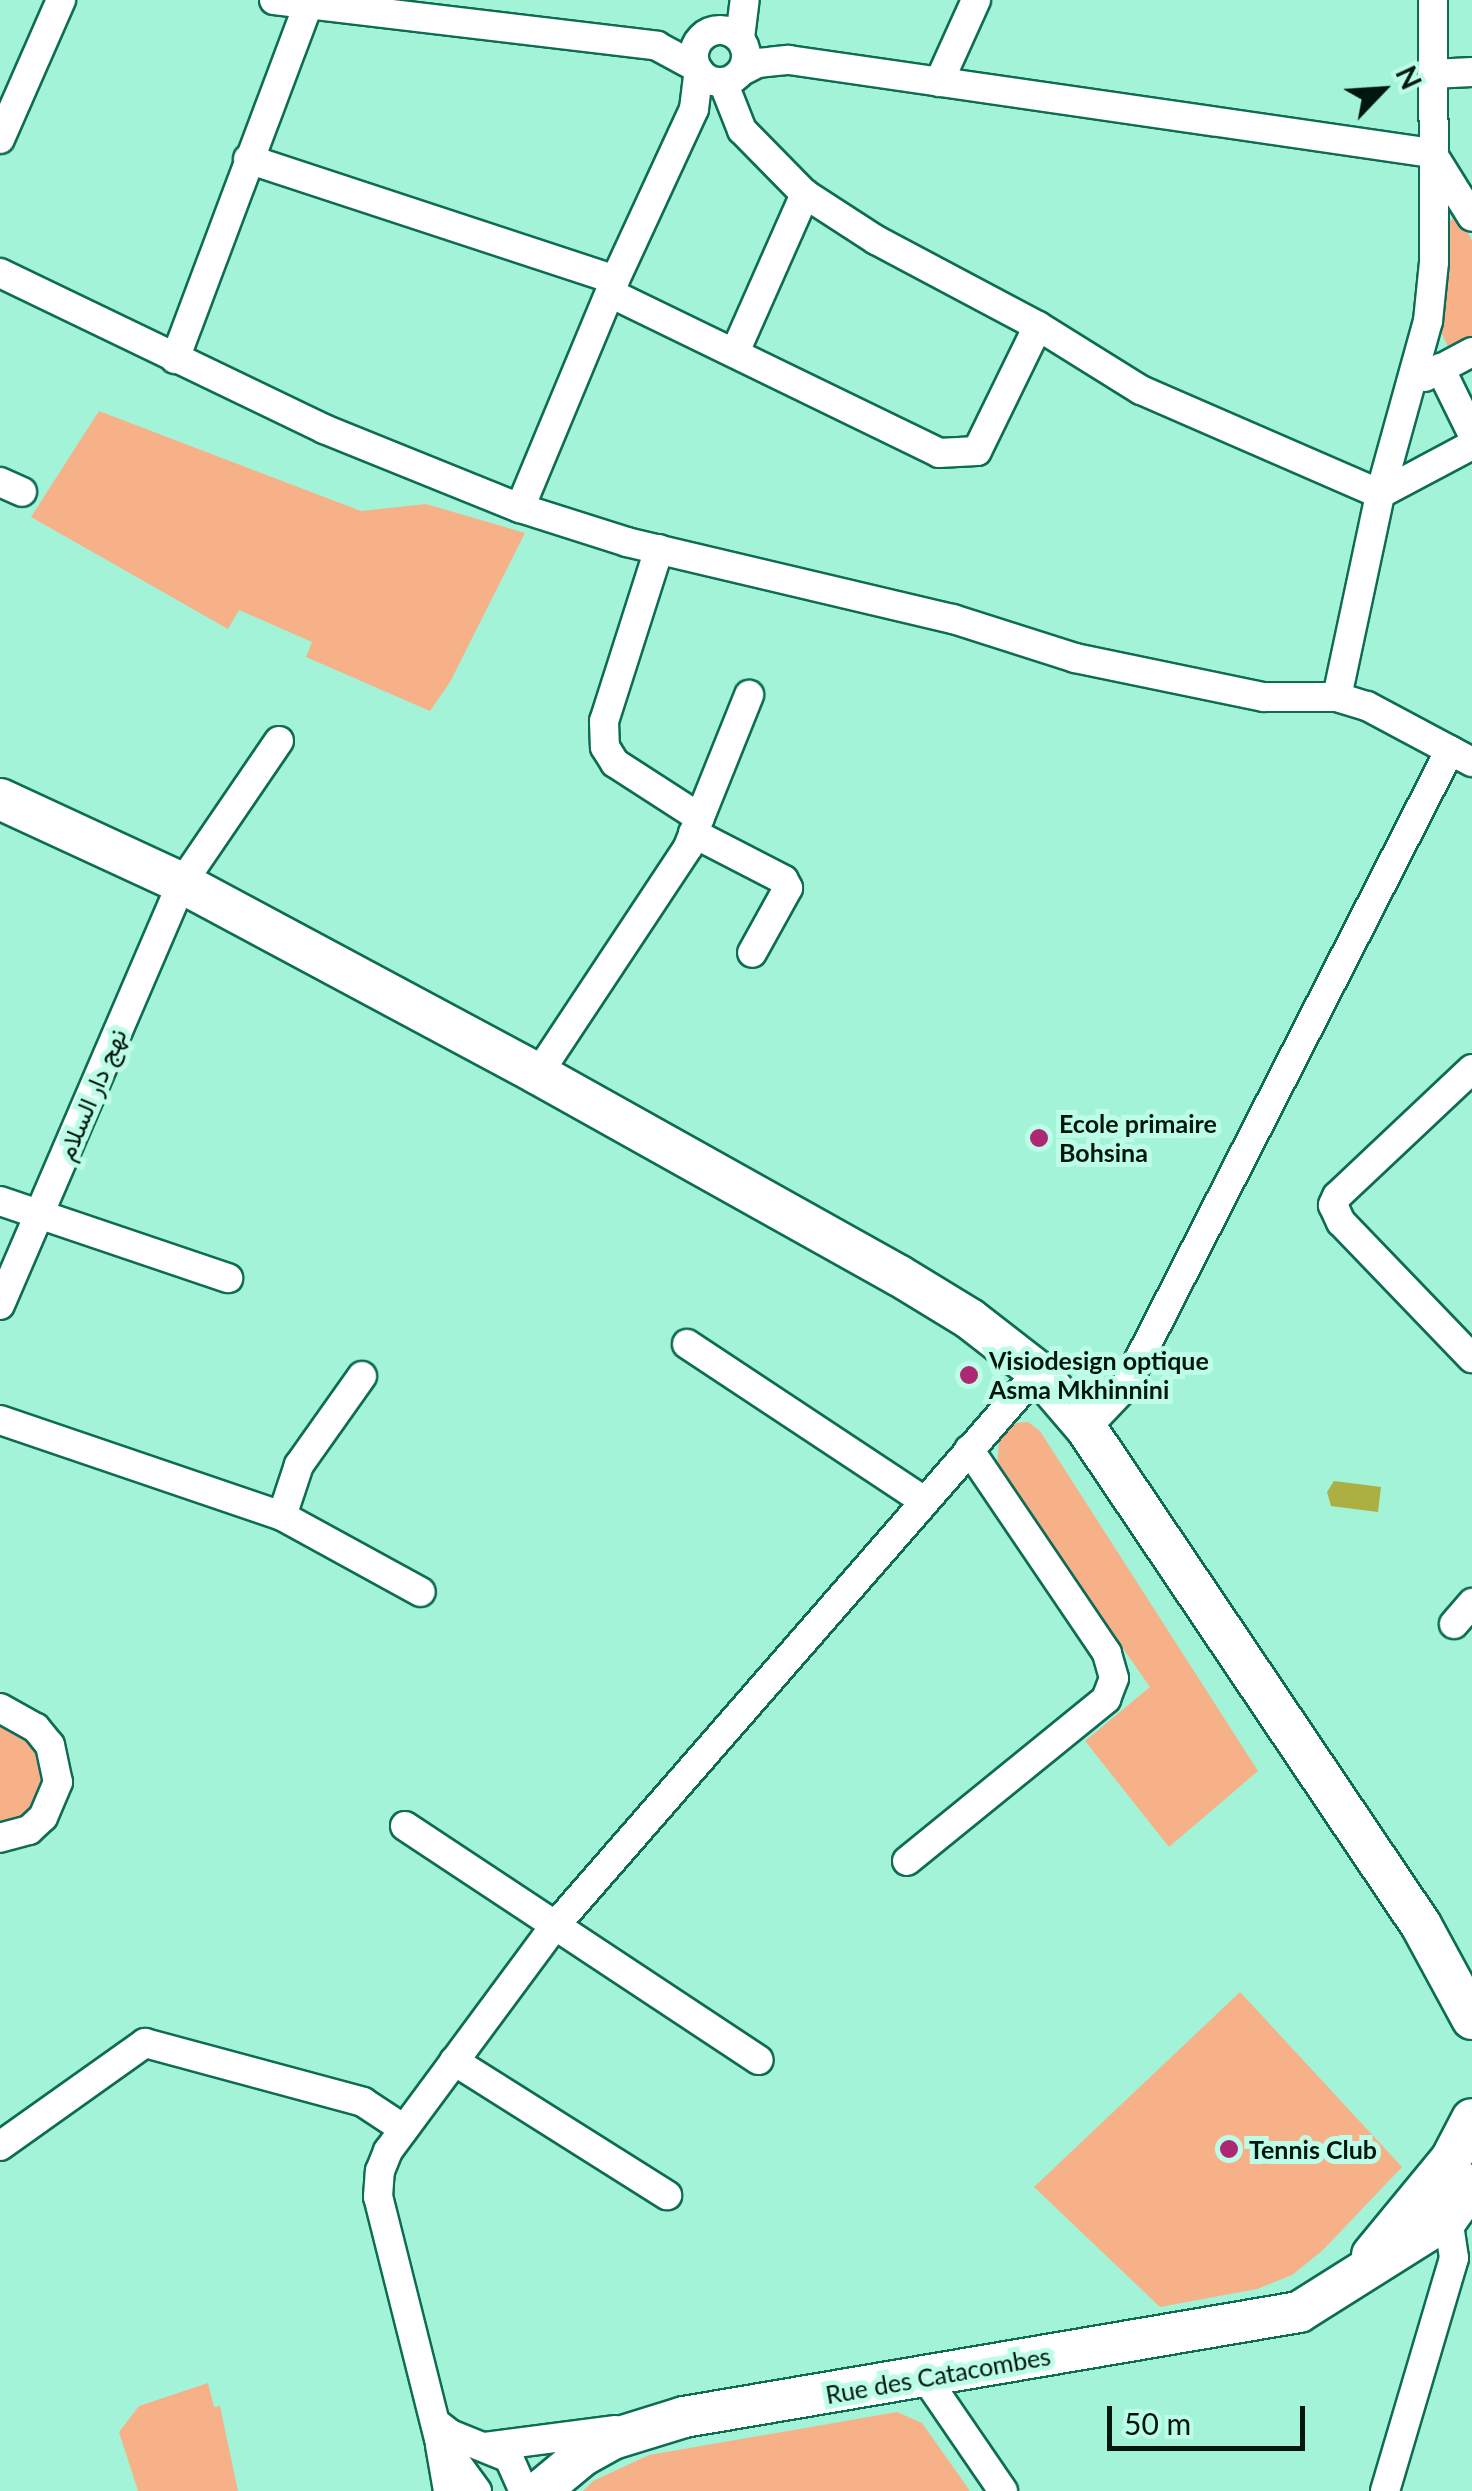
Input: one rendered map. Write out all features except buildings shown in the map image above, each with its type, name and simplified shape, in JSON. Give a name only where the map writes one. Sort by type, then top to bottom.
[{"type":"main road","points":[[0,799],[182,883],[538,1074],[898,1275],[970,1319],[1038,1372],[1086,1428],[1421,1925],[1472,2020]]},
{"type":"main road","points":[[1421,1925],[1472,1981]]},
{"type":"main road","points":[[1435,2206],[1451,2159],[1472,2119]]},
{"type":"main road","points":[[1435,2206],[1472,2184]]},
{"type":"main road","name":"Rue des Catacombes","points":[[540,2491],[582,2456],[647,2426],[1282,2317],[1347,2285],[1435,2206]]},
{"type":"street","points":[[0,139],[61,0]]},
{"type":"street","points":[[274,0],[656,46],[726,35],[789,60],[1432,153],[1463,178],[1472,217]]},
{"type":"street","points":[[507,28],[517,0]]},
{"type":"street","points":[[939,82],[976,0]]},
{"type":"street","points":[[1337,697],[1380,494],[1428,320],[1432,282],[1434,0]]},
{"type":"street","points":[[175,358],[309,2]]},
{"type":"street","points":[[744,2],[726,35],[694,51],[716,74],[742,130],[805,194],[876,240],[1038,326],[1141,390],[1380,494]]},
{"type":"street","points":[[520,508],[612,286],[694,109],[716,74],[746,53],[726,35]]},
{"type":"street","points":[[656,46],[716,74],[789,60]]},
{"type":"street","points":[[1432,74],[1471,76]]},
{"type":"street","points":[[248,159],[612,286],[939,453],[977,451],[1038,326]]},
{"type":"street","points":[[735,352],[805,194]]},
{"type":"street","points":[[0,273],[405,464],[520,508],[659,550],[952,619],[1074,658],[1264,697],[1337,697],[1367,706],[1461,756],[1124,1386],[1086,1428]]},
{"type":"street","points":[[1411,385],[1472,352]]},
{"type":"street","points":[[1440,368],[1472,434]]},
{"type":"street","points":[[1380,494],[1472,444]]},
{"type":"street","points":[[659,550],[604,721],[605,748],[615,763],[696,826],[784,880],[788,888],[752,953]]},
{"type":"street","points":[[538,1074],[643,920],[696,826],[749,695]]},
{"type":"street","name":"نهج دار السلام","points":[[0,1305],[182,883],[279,741]]},
{"type":"street","points":[[1472,1069],[1333,1205],[1340,1222],[1472,1358]]},
{"type":"street","points":[[0,1200],[228,1278]]},
{"type":"street","points":[[687,1344],[924,1501]]},
{"type":"street","points":[[448,2491],[438,2431],[378,2196],[380,2172],[404,2130],[554,1928],[1038,1372]]},
{"type":"street","points":[[282,1516],[299,1465],[362,1376]]},
{"type":"street","points":[[0,1420],[282,1516],[421,1592]]},
{"type":"street","points":[[907,1861],[1106,1699],[1114,1678],[1107,1653],[969,1449]]},
{"type":"street","points":[[0,1708],[44,1736],[57,1763],[58,1782],[43,1817],[28,1830],[0,1838]]},
{"type":"street","points":[[405,1826],[759,2060]]},
{"type":"street","points":[[0,2146],[145,2043],[363,2102],[404,2130]]},
{"type":"street","points":[[454,2061],[667,2195]]},
{"type":"street","points":[[1383,2488],[1463,2258],[1435,2206]]},
{"type":"street","points":[[925,2377],[1003,2491]]},
{"type":"street","points":[[485,2446],[647,2426]]},
{"type":"street","points":[[438,2431],[509,2458],[524,2491]]},
{"type":"street","points":[[438,2431],[478,2491]]},
{"type":"shaded area","points":[[1455,216],[1462,219],[1472,241],[1472,336],[1448,347],[1441,332],[1449,276],[1447,224]]},
{"type":"shaded area","points":[[99,411],[361,511],[426,504],[525,533],[450,682],[430,711],[306,657],[312,642],[239,610],[228,629],[31,517]]},
{"type":"shaded area","points":[[1028,1422],[1040,1431],[1258,1771],[1169,1847],[1085,1741],[1150,1687],[997,1468],[999,1441],[1015,1423]]},
{"type":"shaded area","points":[[1334,1481],[1381,1487],[1378,1512],[1331,1506],[1327,1492]]},
{"type":"shaded area","points":[[0,1723],[31,1739],[40,1752],[46,1781],[35,1808],[24,1818],[0,1825]]},
{"type":"shaded area","name":"Tennis Club","points":[[1240,1992],[1402,2167],[1323,2250],[1292,2275],[1257,2289],[1160,2307],[1034,2187]]},
{"type":"shaded area","points":[[208,2383],[214,2407],[220,2406],[238,2491],[138,2491],[119,2432],[139,2406]]},
{"type":"shaded area","points":[[897,2412],[922,2423],[970,2491],[583,2491],[593,2481],[649,2455]]},
{"type":"place","name":"Ecole primaire Bohsina","points":[[1039,1138]]},
{"type":"place","name":"Visiodesign optique Asma Mkhinnini","points":[[969,1375]]},
{"type":"place","name":"Tennis Club","points":[[1229,2149]]}]
